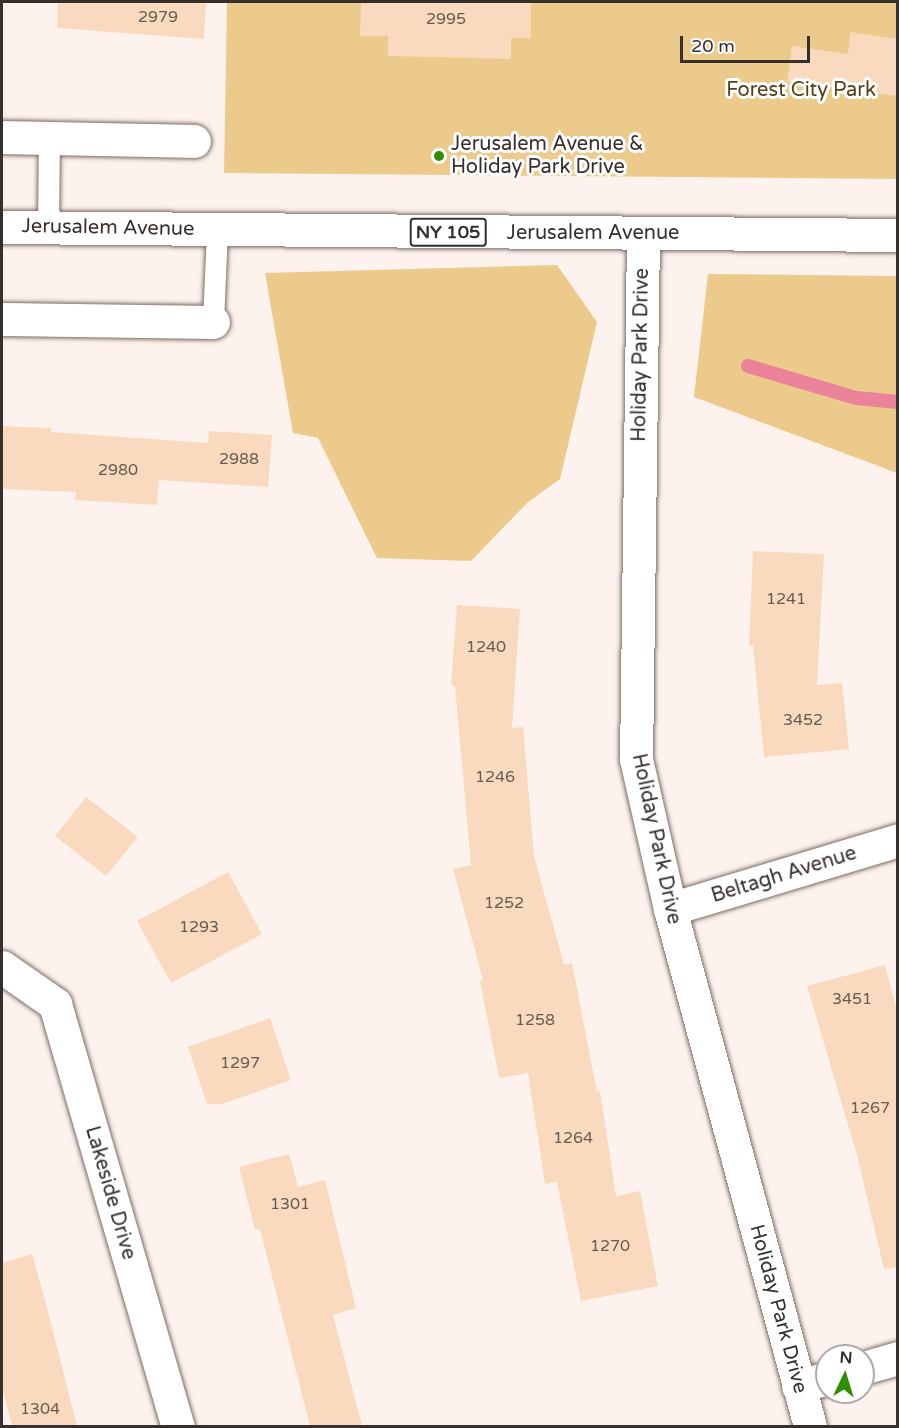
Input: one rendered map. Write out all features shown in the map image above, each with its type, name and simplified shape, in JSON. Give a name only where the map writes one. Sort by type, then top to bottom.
[{"type":"street","points":[[2,137],[194,141]]},
{"type":"street","name":"Jerusalem Avenue","points":[[2,227],[897,235]]},
{"type":"street","name":"Holiday Park Drive","points":[[643,234],[636,759],[670,909],[813,1382],[810,1426]]},
{"type":"street","points":[[2,319],[213,322]]},
{"type":"street","name":"Beltagh Avenue","points":[[670,909],[897,840]]},
{"type":"street","name":"Lakeside Drive","points":[[9,972],[55,1004],[178,1426]]},
{"type":"street","points":[[875,1364],[897,1358]]},
{"type":"lane","points":[[48,228],[49,138]]},
{"type":"lane","points":[[213,322],[217,230]]},
{"type":"green space","name":"Forest City Park","points":[[227,2],[897,2],[897,179],[224,173]]},
{"type":"green space","points":[[557,265],[597,322],[560,479],[527,503],[471,561],[377,558],[318,438],[293,433],[265,273]]},
{"type":"green space","points":[[708,274],[897,276],[897,473],[694,397]]},
{"type":"building","points":[[58,2],[206,2],[204,39],[57,28]]},
{"type":"building","points":[[361,2],[531,2],[531,38],[511,38],[511,59],[388,56],[388,36],[360,36]]},
{"type":"building","points":[[850,32],[897,39],[897,96],[787,81],[792,46],[848,54]]},
{"type":"building","points":[[2,426],[51,428],[51,432],[208,443],[209,431],[272,435],[268,487],[159,480],[157,505],[75,500],[76,492],[2,489]]},
{"type":"building","points":[[753,551],[824,554],[817,685],[842,683],[849,749],[764,757],[753,645],[749,645]]},
{"type":"building","points":[[457,605],[520,609],[512,728],[523,727],[534,856],[564,965],[572,963],[597,1092],[600,1091],[616,1196],[640,1191],[658,1286],[581,1301],[557,1182],[545,1184],[528,1073],[499,1078],[480,981],[483,980],[453,869],[471,865],[455,686],[451,685]]},
{"type":"building","points":[[86,797],[138,837],[106,876],[55,836]]},
{"type":"building","points":[[228,872],[262,934],[171,983],[137,921]]},
{"type":"building","points":[[885,965],[897,1011],[897,1267],[884,1269],[857,1155],[807,986]]},
{"type":"building","points":[[270,1018],[291,1080],[222,1104],[207,1104],[188,1047]]},
{"type":"building","points":[[289,1154],[298,1187],[325,1180],[356,1308],[333,1315],[362,1426],[310,1426],[260,1229],[255,1230],[239,1167]]},
{"type":"building","points":[[32,1254],[77,1426],[12,1426],[2,1387],[2,1263]]},
{"type":"waterway","points":[[748,366],[856,398],[898,402]]},
{"type":"place","name":"Jerusalem Avenue & Holiday Park Drive","points":[[439,156]]}]
